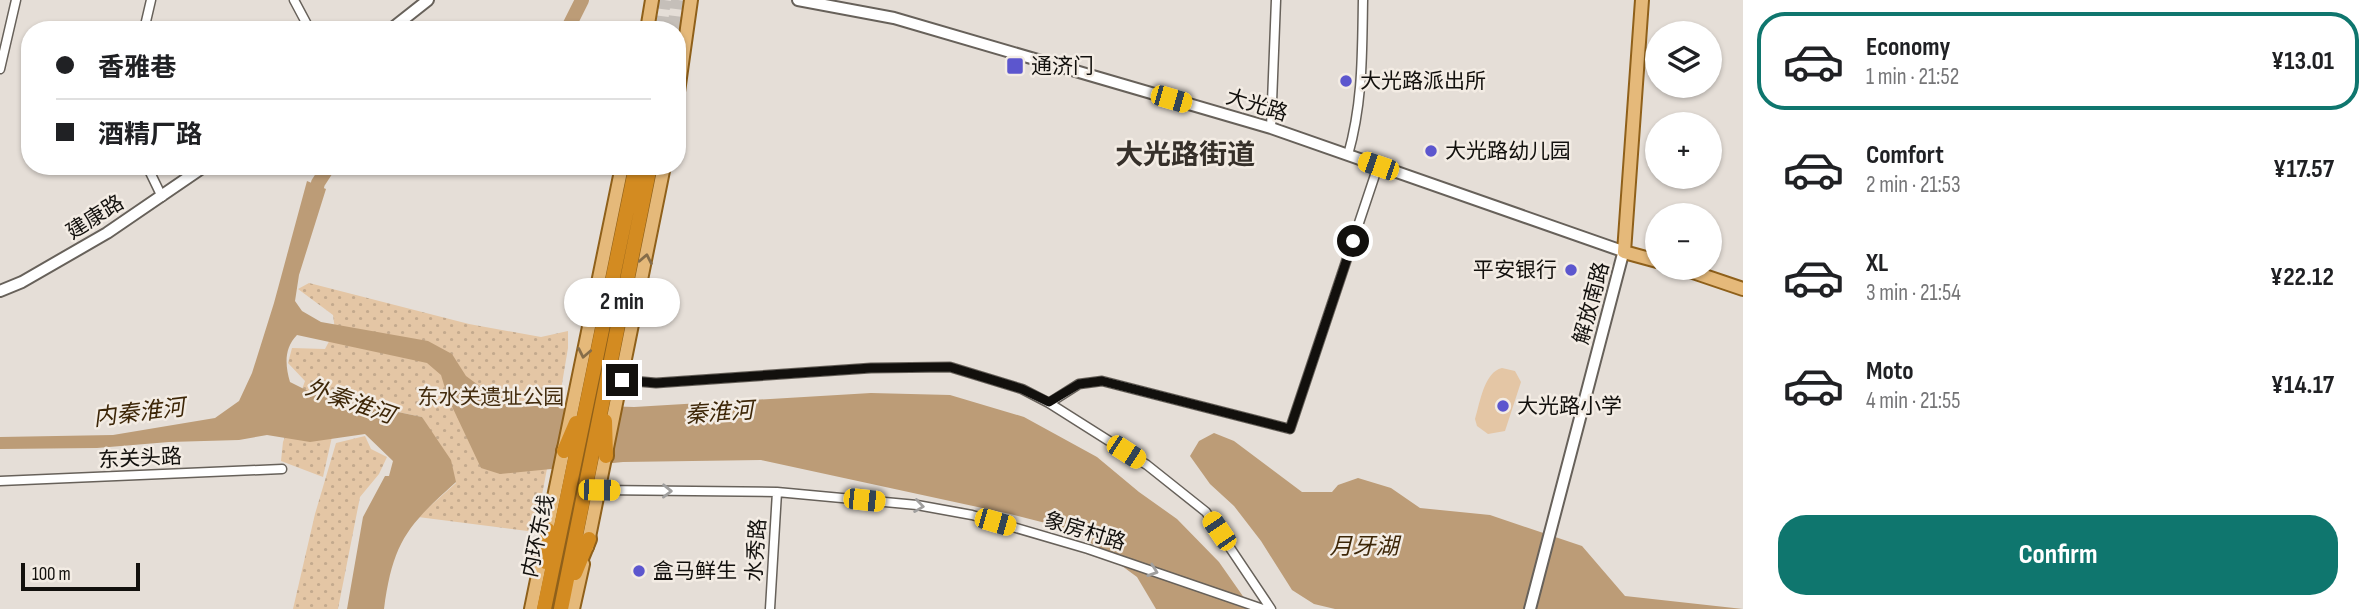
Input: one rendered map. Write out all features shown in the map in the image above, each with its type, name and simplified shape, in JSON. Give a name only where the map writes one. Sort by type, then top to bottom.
[{"type":"highway","points":[[564,451],[582,396],[634,175]]},
{"type":"highway","points":[[606,456],[611,397],[648,175]]},
{"type":"highway","name":"内环东线","points":[[540,608],[582,396]]},
{"type":"highway","name":"内环东线","points":[[565,608],[611,397]]},
{"type":"highway","points":[[540,608],[548,530]]},
{"type":"highway","points":[[565,608],[589,539]]},
{"type":"main road","points":[[648,21],[652,0]]},
{"type":"main road","points":[[686,36],[691,0]]},
{"type":"main road","points":[[582,396],[620,175]]},
{"type":"main road","points":[[611,397],[622,380],[662,175]]},
{"type":"main road","points":[[548,530],[566,472],[564,451]]},
{"type":"main road","points":[[589,539],[599,490],[595,472],[606,456]]},
{"type":"street","points":[[0,68],[16,0]]},
{"type":"street","points":[[146,21],[151,0]]},
{"type":"street","points":[[294,0],[305,21]]},
{"type":"street","points":[[401,21],[428,0]]},
{"type":"street","name":"大光路","points":[[798,0],[840,4],[894,18],[1271,128],[1645,258]]},
{"type":"street","points":[[1271,128],[1276,0]]},
{"type":"street","points":[[1348,155],[1356,125],[1362,77],[1363,0]]},
{"type":"street","name":"解放南路","points":[[1530,609],[1624,252],[1642,0]]},
{"type":"street","points":[[1049,402],[1079,384],[1102,381],[1290,429],[1378,166]]},
{"type":"street","points":[[151,175],[162,197]]},
{"type":"street","name":"建康路","points":[[0,291],[22,282],[107,233],[193,175]]},
{"type":"street","points":[[1716,280],[1743,289]]},
{"type":"street","points":[[622,380],[656,383],[871,368],[950,367],[1022,389],[1049,402],[1147,465],[1206,512],[1271,609]]},
{"type":"street","name":"东关头路","points":[[0,481],[282,469]]},
{"type":"street","name":"象房村路","points":[[599,490],[777,492],[917,505],[958,512],[1088,549],[1260,608]]},
{"type":"street","name":"水秀路","points":[[770,609],[777,492]]},
{"type":"green space","name":"东水关遗址公园","points":[[309,283],[469,324],[541,337],[568,331],[568,348],[535,532],[418,517],[456,483],[422,417],[355,403],[342,392],[323,477],[281,461],[283,442],[305,381],[288,363],[292,348],[325,349],[335,330],[333,315],[298,289]]},
{"type":"green space","points":[[1502,368],[1515,371],[1521,382],[1505,431],[1488,434],[1477,426],[1475,419],[1487,382],[1491,375]]},
{"type":"green space","points":[[365,436],[371,449],[387,457],[379,474],[360,497],[338,609],[293,609],[315,514],[336,443]]},
{"type":"water","name":"秦淮河","points":[[307,181],[326,189],[299,275],[295,301],[302,311],[321,322],[428,341],[452,354],[466,376],[493,396],[539,404],[634,407],[871,393],[950,395],[1024,417],[1097,457],[1177,519],[1219,562],[1247,602],[1248,609],[1156,609],[1137,577],[1073,530],[761,460],[623,462],[500,474],[481,468],[448,398],[441,375],[427,363],[297,335],[290,345],[287,357],[290,382],[316,395],[422,417],[451,460],[456,482],[425,511],[405,537],[392,567],[384,609],[347,609],[363,517],[385,476],[389,476],[393,461],[365,434],[310,442],[267,435],[239,440],[97,448],[0,449],[0,437],[113,435],[215,418],[239,401],[252,373],[274,303]]},
{"type":"water","name":"月牙湖","points":[[1214,433],[1234,441],[1302,492],[1332,492],[1338,485],[1358,478],[1391,488],[1420,508],[1490,515],[1582,546],[1625,596],[1743,609],[1335,609],[1314,604],[1292,590],[1261,541],[1234,506],[1210,484],[1190,456],[1199,441]]},
{"type":"waterway","points":[[572,21],[582,0]]},
{"type":"waterway","points":[[313,204],[318,183],[323,175]]},
{"type":"tunnel","points":[[661,21],[664,0]]},
{"type":"tunnel","points":[[675,21],[678,0]]},
{"type":"place","name":"通济门","points":[[1015,66]]},
{"type":"place","name":"大光路派出所","points":[[1346,81]]},
{"type":"place","name":"大光路幼儿园","points":[[1431,151]]},
{"type":"place","name":"平安银行","points":[[1571,270]]},
{"type":"place","name":"大光路小学","points":[[1503,406]]},
{"type":"place","name":"盒马鲜生","points":[[639,571]]},
{"type":"district","name":"大光路街道","points":[[1185,154]]},
{"type":"route","points":[[622,380],[656,383],[871,368],[950,367],[1022,389],[1049,402],[1079,384],[1102,381],[1290,429],[1353,241]]},
{"type":"water label","name":"外秦淮河","points":[[350,401]]},
{"type":"water label","name":"内秦淮河","points":[[139,412]]}]
